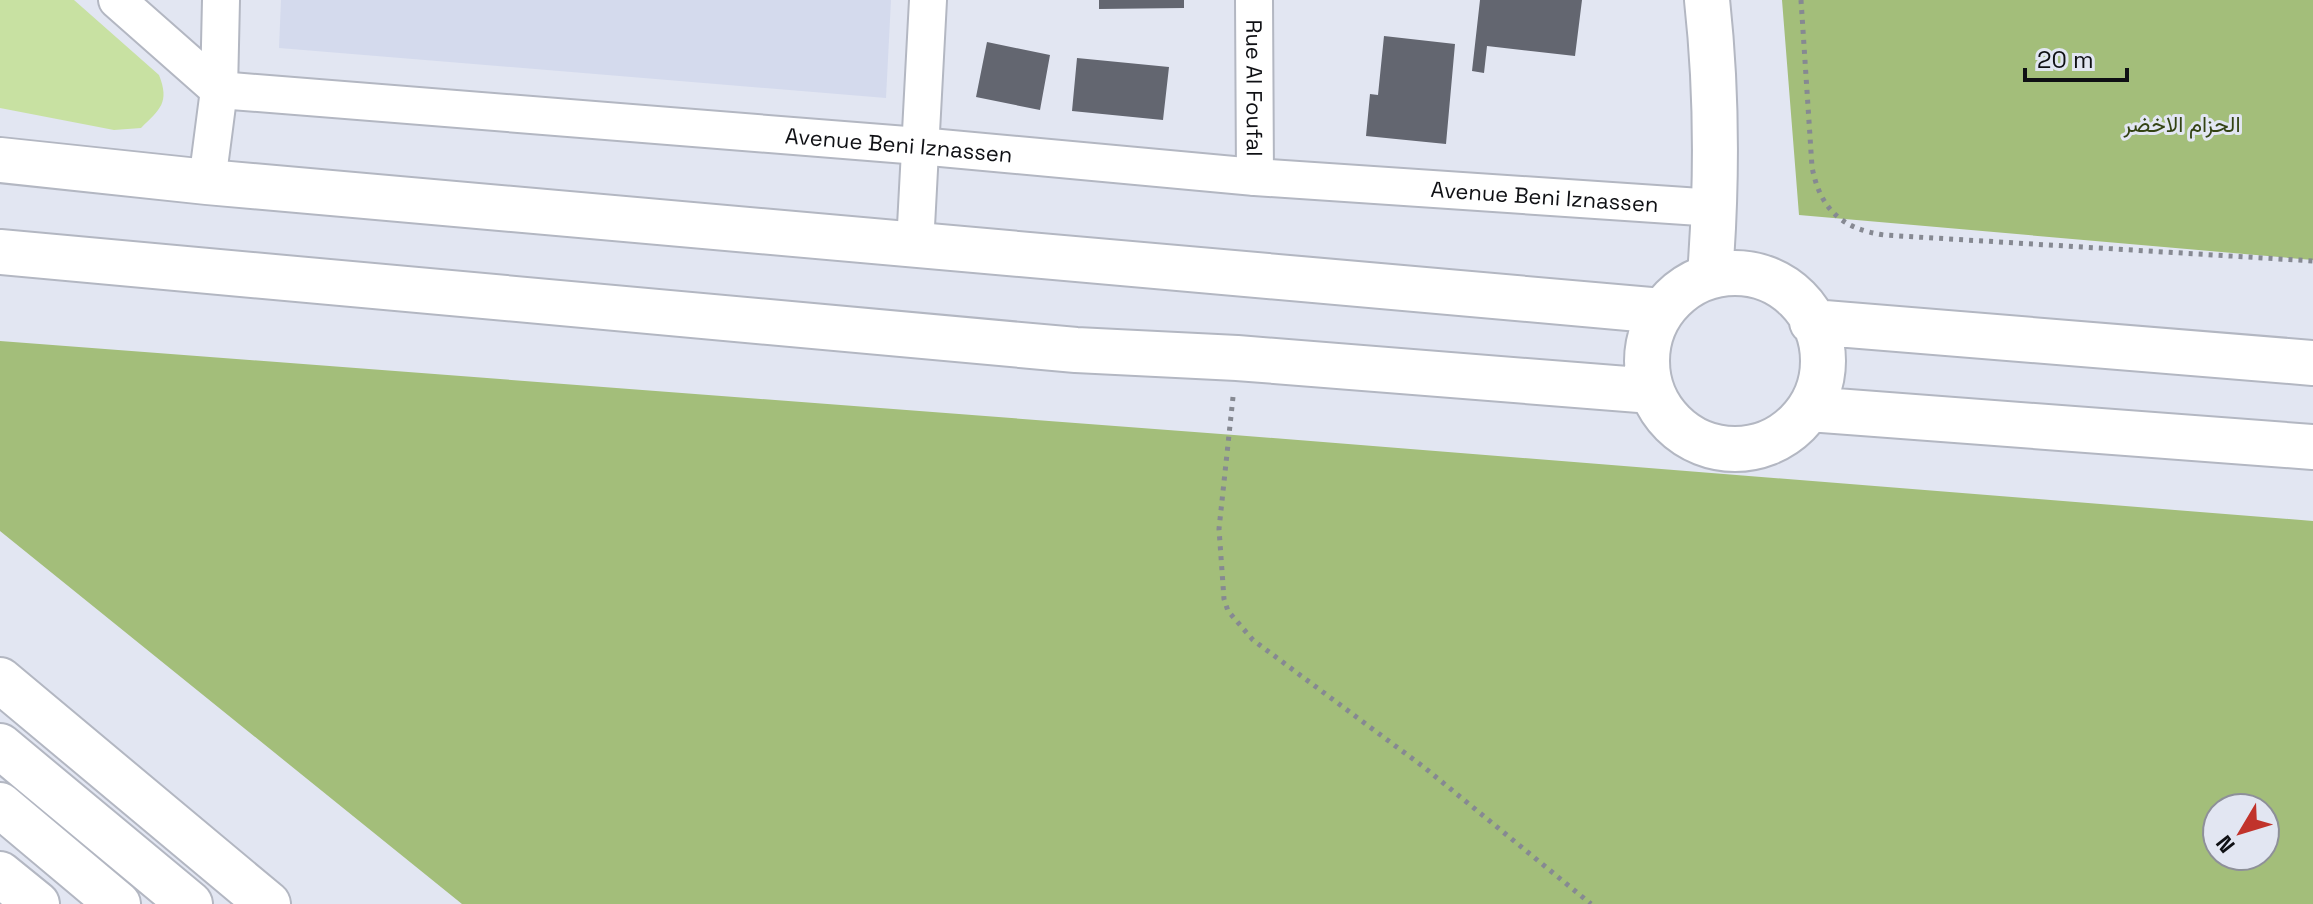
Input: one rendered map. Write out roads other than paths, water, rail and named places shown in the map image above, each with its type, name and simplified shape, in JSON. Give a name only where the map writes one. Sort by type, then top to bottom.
[{"type":"main road","points":[[1707,0],[1713,57],[1715,208],[1710,275]]},
{"type":"main road","points":[[0,160],[207,182],[1662,311]]},
{"type":"main road","points":[[0,252],[1076,350],[1237,358],[1652,391]]},
{"type":"main road","points":[[1740,272],[1770,279],[1796,296],[1812,322],[1822,350],[1821,381],[1809,409],[1788,431],[1761,445],[1735,449],[1708,444],[1684,433],[1665,415],[1652,391],[1646,365],[1649,338],[1662,311],[1683,288],[1710,275],[1740,272]]},
{"type":"main road","points":[[1812,322],[2313,363]]},
{"type":"main road","points":[[1809,409],[2313,447]]},
{"type":"main road","points":[[0,680],[268,904]]},
{"type":"main road","points":[[0,746],[190,904]]},
{"type":"main road","points":[[0,805],[118,904]]},
{"type":"main road","points":[[0,874],[37,904]]},
{"type":"street","points":[[117,0],[219,90]]},
{"type":"street","points":[[207,182],[219,90],[221,0]]},
{"type":"street","points":[[915,245],[928,0]]},
{"type":"street","name":"Rue Al Foufal","points":[[1254,0],[1255,177]]},
{"type":"street","name":"Avenue Beni Iznassen","points":[[219,90],[919,146],[1255,177],[1715,208]]},
{"type":"park label","name":"الحزام الاخضر","points":[[2182,124]]}]
